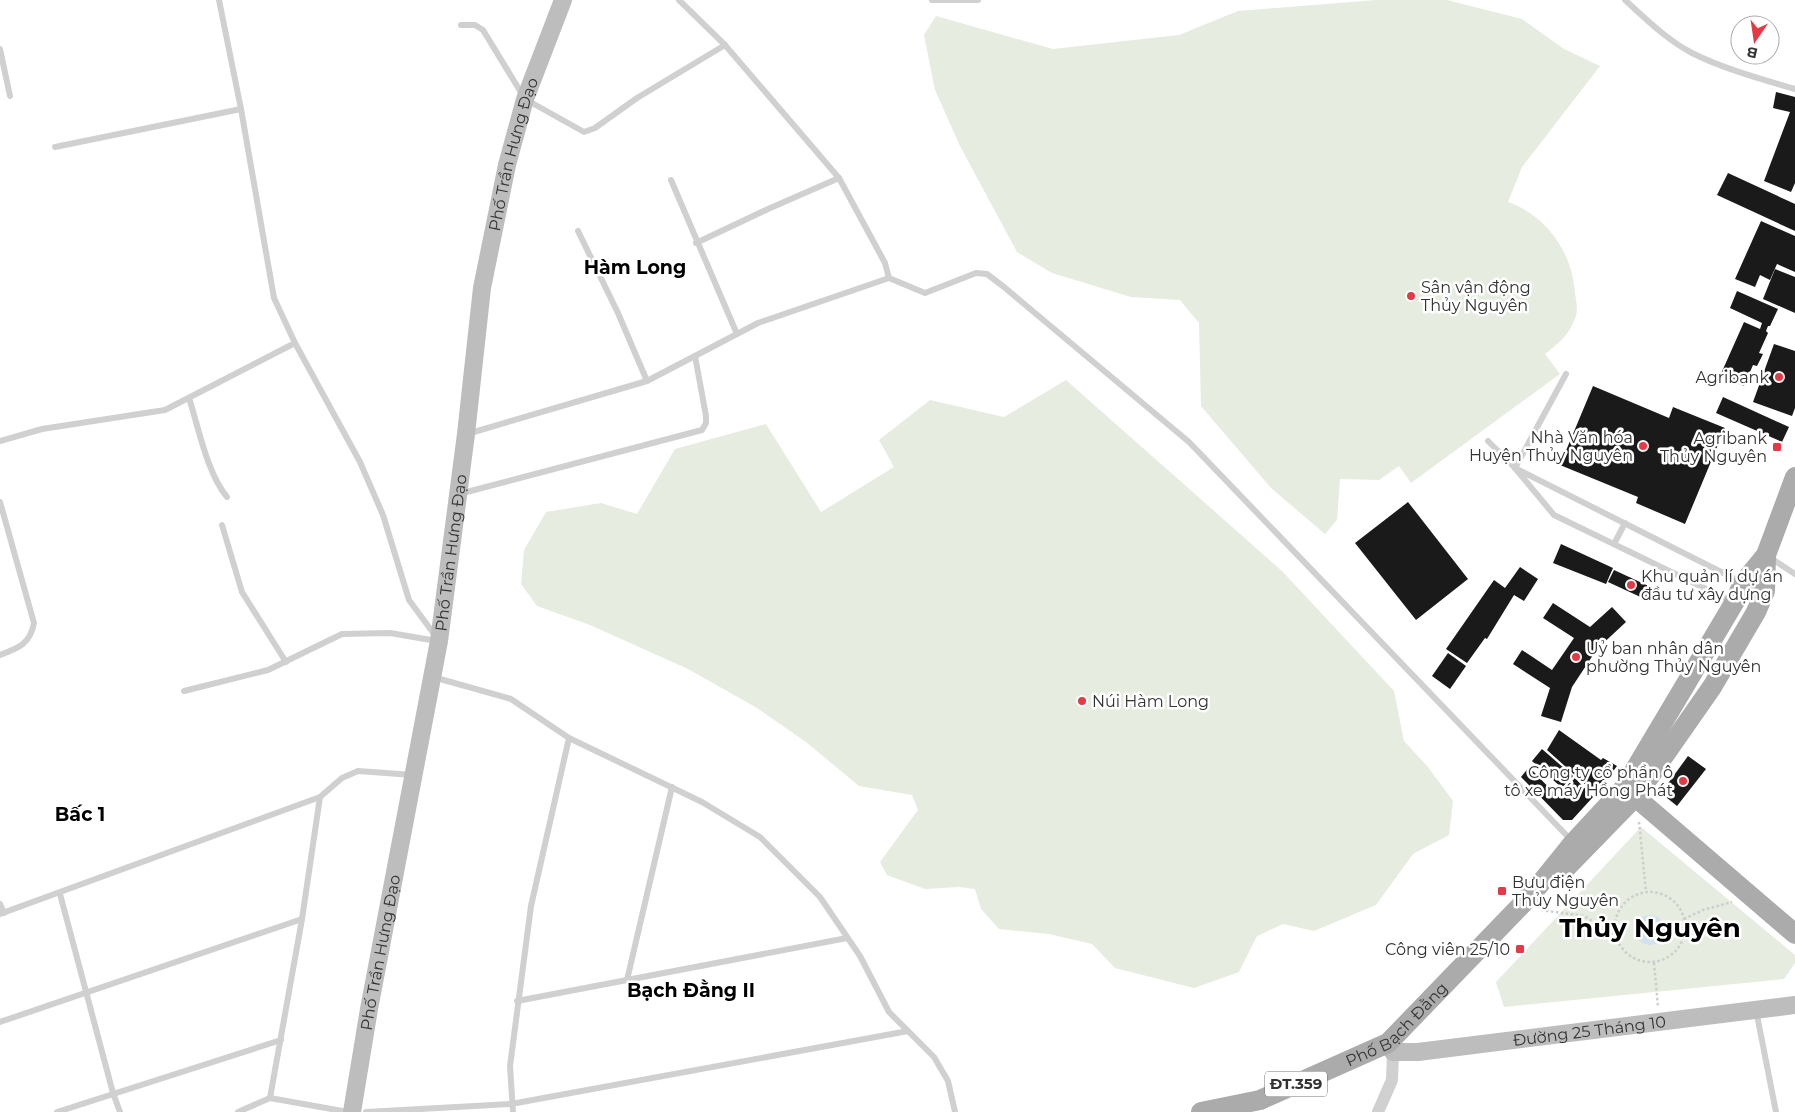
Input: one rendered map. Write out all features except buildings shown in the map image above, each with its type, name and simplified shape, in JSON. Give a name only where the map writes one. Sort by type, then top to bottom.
[{"type":"main road","name":"ĐT.359","points":[[1630,792],[1712,687],[1756,612],[1765,591],[1766,555],[1795,476]]},
{"type":"main road","name":"ĐT.359","points":[[1630,792],[1734,603],[1743,583],[1766,555]]},
{"type":"main road","name":"Phố Bạch Đằng","points":[[1201,1112],[1260,1100],[1391,1047],[1526,901],[1573,843],[1630,792]]},
{"type":"main road","name":"Phố Bạch Đằng","points":[[1526,901],[1571,865],[1630,792]]},
{"type":"main road","points":[[1630,792],[1795,934]]},
{"type":"street","name":"Phố Trần Hưng Đạo","points":[[352,1112],[369,1009],[439,641],[466,434],[482,288],[507,165],[525,99],[563,0]]},
{"type":"street","name":"Đường 25 Tháng 10","points":[[1391,1047],[1418,1052],[1795,1005]]},
{"type":"street","points":[[1378,1112],[1392,1080],[1391,1047]]},
{"type":"lane","points":[[219,0],[241,109],[274,298],[295,343],[360,462],[384,515],[410,600],[439,641]]},
{"type":"lane","points":[[679,0],[725,45],[839,178],[885,263],[889,278]]},
{"type":"lane","points":[[932,0],[975,0]]},
{"type":"lane","points":[[1626,0],[1657,29],[1692,53],[1758,78],[1795,89]]},
{"type":"lane","points":[[461,25],[475,25],[483,30],[525,99],[579,130],[588,132],[637,98],[725,45]]},
{"type":"lane","points":[[0,49],[10,96]]},
{"type":"lane","points":[[55,147],[241,109]]},
{"type":"lane","points":[[696,243],[839,178]]},
{"type":"lane","points":[[671,180],[696,243],[737,334]]},
{"type":"lane","points":[[578,231],[618,313],[647,381]]},
{"type":"lane","points":[[466,434],[647,381],[758,323],[889,278],[925,293],[976,273],[987,274],[1189,442],[1573,843]]},
{"type":"lane","points":[[0,440],[42,429],[165,410],[295,343]]},
{"type":"lane","points":[[458,494],[702,430],[706,423],[706,416],[695,356]]},
{"type":"lane","points":[[1515,468],[1566,374]]},
{"type":"lane","points":[[189,398],[213,474],[219,487],[227,497]]},
{"type":"lane","points":[[1488,441],[1515,468],[1554,515],[1734,603]]},
{"type":"lane","points":[[1515,468],[1743,583],[1765,591]]},
{"type":"lane","points":[[0,502],[34,623],[32,636],[24,644],[0,655]]},
{"type":"lane","points":[[1614,544],[1625,523]]},
{"type":"lane","points":[[222,525],[242,592],[286,662]]},
{"type":"lane","points":[[1766,555],[1795,574]]},
{"type":"lane","points":[[184,691],[247,677],[286,662],[342,634],[390,633],[439,641]]},
{"type":"lane","points":[[433,677],[511,699],[569,738],[702,802],[760,837],[820,896],[860,956],[889,1012],[934,1057],[948,1081],[955,1112]]},
{"type":"lane","points":[[513,1112],[510,1066],[530,906],[569,738]]},
{"type":"lane","points":[[0,904],[2,914],[60,894],[320,797],[342,778],[358,772],[414,775]]},
{"type":"lane","points":[[627,980],[672,787]]},
{"type":"lane","points":[[270,1098],[302,919],[320,797]]},
{"type":"lane","points":[[60,894],[113,1094],[120,1112]]},
{"type":"lane","points":[[0,1022],[302,919]]},
{"type":"lane","points":[[517,1001],[847,938]]},
{"type":"lane","points":[[1756,1009],[1776,1112]]},
{"type":"lane","points":[[366,1112],[511,1104],[908,1031]]},
{"type":"lane","points":[[57,1112],[281,1040]]},
{"type":"lane","points":[[238,1112],[270,1098],[348,1112]]},
{"type":"path","points":[[1630,792],[1646,892]]},
{"type":"path","points":[[1646,892],[1667,896],[1681,910],[1684,919],[1686,924],[1681,945],[1668,957],[1654,963],[1637,959],[1627,953],[1617,936],[1615,925],[1619,910],[1631,897],[1646,892]]},
{"type":"path","points":[[1684,919],[1703,910],[1752,896]]},
{"type":"path","points":[[1526,901],[1584,916],[1617,936]]},
{"type":"path","points":[[1654,963],[1660,1021]]},
{"type":"shaded area","points":[[1376,0],[1447,0],[1522,19],[1564,49],[1600,66],[1522,167],[1508,202],[1534,216],[1555,237],[1569,263],[1573,278],[1577,313],[1567,333],[1545,354],[1560,374],[1411,483],[1399,466],[1379,480],[1340,479],[1337,520],[1325,534],[1271,488],[1201,406],[1199,323],[1180,300],[1131,297],[1052,273],[1017,252],[960,146],[935,90],[924,35],[936,16],[1053,49],[1179,35],[1238,11]]},
{"type":"shaded area","points":[[1066,380],[1282,571],[1394,691],[1404,741],[1428,767],[1453,801],[1449,835],[1413,854],[1376,905],[1314,931],[1283,924],[1257,936],[1239,972],[1194,988],[1115,968],[1092,944],[1049,934],[999,929],[981,909],[975,889],[959,887],[925,889],[887,875],[880,862],[918,810],[912,795],[859,786],[806,742],[757,708],[688,669],[590,625],[537,606],[521,584],[524,550],[546,512],[601,503],[637,514],[675,449],[766,424],[821,512],[894,467],[879,440],[930,400],[1004,417]]},
{"type":"shaded area","points":[[1641,827],[1795,955],[1795,963],[1784,979],[1504,1007],[1496,982]]},
{"type":"water","points":[[1650,915],[1661,919],[1665,930],[1661,941],[1650,945],[1639,941],[1635,930],[1639,919]]},
{"type":"place","name":"Sân vận động Thủy Nguyên","points":[[1411,296]]},
{"type":"place","name":"Agribank","points":[[1779,377]]},
{"type":"place","name":"Nhà Văn hóa Huyện Thủy Nguyên","points":[[1643,446]]},
{"type":"place","name":"Agribank Thủy Nguyên","points":[[1777,447]]},
{"type":"place","name":"Khu quản lí dự án đầu tư xây dựng","points":[[1631,585]]},
{"type":"place","name":"Uỷ ban nhân dân phường Thủy Nguyên","points":[[1576,657]]},
{"type":"place","name":"Núi Hàm Long","points":[[1082,701]]},
{"type":"place","name":"Công ty cổ phần ô tô xe máy Hồng Phát","points":[[1683,781]]},
{"type":"place","name":"Bưu điện Thủy Nguyên","points":[[1502,891]]},
{"type":"place","name":"Công viên 25/10","points":[[1520,949]]},
{"type":"district","name":"Hàm Long","points":[[635,267]]},
{"type":"district","name":"Bấc 1","points":[[80,814]]},
{"type":"district","name":"Thủy Nguyên","points":[[1650,928]]},
{"type":"district","name":"Bạch Đằng II","points":[[691,990]]}]
